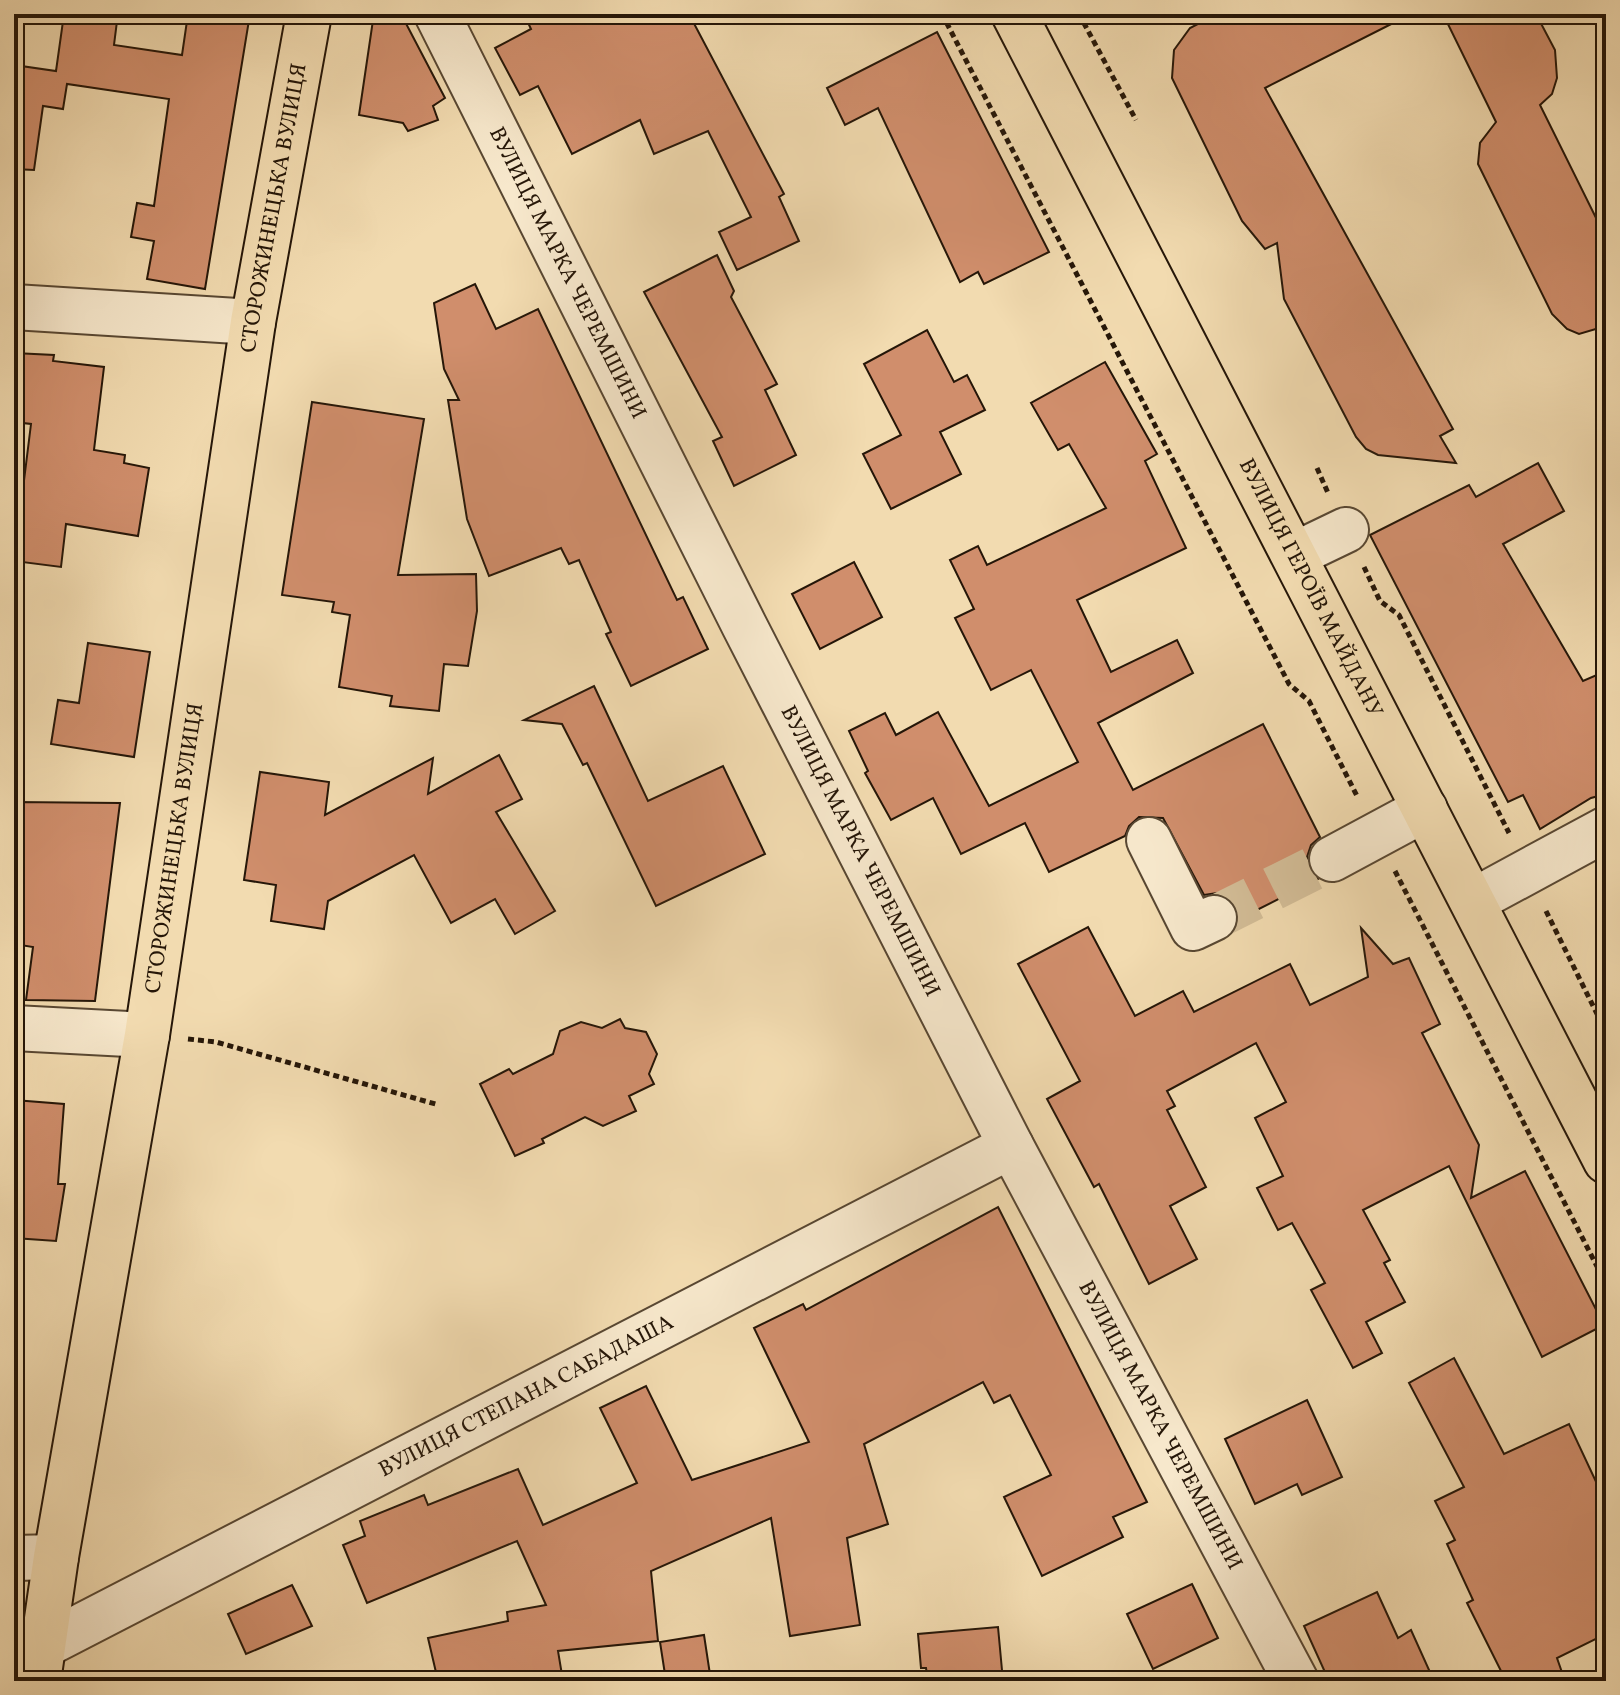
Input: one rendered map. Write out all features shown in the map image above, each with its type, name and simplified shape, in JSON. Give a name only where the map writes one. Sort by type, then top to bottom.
[{"type":"main road","name":"СТОРОЖИНЕЦЬКА ВУЛИЦЯ","points":[[40,1664],[35,1557],[147,1035],[253,322],[309,14]]},
{"type":"main road","name":"ВУЛИЦЯ ГЕРОЇВ МАЙДАНУ","points":[[1014,14],[1602,1144]]},
{"type":"street","name":"ВУЛИЦЯ МАРКА ЧЕРЕМШИНИ","points":[[437,14],[737,611],[1011,1146],[1296,1681]]},
{"type":"street","points":[[14,307],[253,322]]},
{"type":"street","points":[[1294,555],[1346,530]]},
{"type":"street","points":[[1332,859],[1425,809]]},
{"type":"street","points":[[1473,901],[1606,829]]},
{"type":"street","points":[[1149,840],[1193,928],[1214,918]]},
{"type":"street","points":[[14,1028],[147,1035]]},
{"type":"street","name":"ВУЛИЦЯ СТЕПАНА САБАДАША","points":[[40,1664],[1011,1146]]},
{"type":"path","points":[[942,14],[1289,684],[1309,701],[1606,1284]]},
{"type":"path","points":[[1079,14],[1136,120]]},
{"type":"path","points":[[1317,468],[1380,601],[1399,615],[1491,793],[1606,1032]]},
{"type":"path","points":[[147,1035],[216,1042],[439,1105]]},
{"type":"building","points":[[64,14],[117,21],[114,45],[182,55],[188,14],[250,14],[205,289],[147,279],[154,241],[131,237],[137,203],[154,206],[169,99],[67,84],[63,109],[43,106],[34,170],[14,169],[14,65],[56,71]]},
{"type":"building","points":[[401,14],[445,98],[433,106],[438,120],[408,131],[403,123],[359,115],[373,20]]},
{"type":"building","points":[[524,14],[689,14],[784,194],[779,197],[799,241],[737,270],[719,232],[751,217],[708,131],[654,154],[640,120],[572,154],[538,86],[520,95],[495,48],[531,29]]},
{"type":"building","points":[[1217,14],[1411,14],[1265,88],[1453,429],[1440,436],[1456,463],[1378,455],[1366,449],[1356,437],[1284,299],[1277,243],[1265,249],[1242,221],[1172,78],[1174,50],[1190,28]]},
{"type":"building","points":[[1443,14],[1536,14],[1555,50],[1557,78],[1552,94],[1540,105],[1606,238],[1606,326],[1579,334],[1567,329],[1552,314],[1478,164],[1480,143],[1496,122]]},
{"type":"building","points":[[937,32],[1049,252],[984,284],[978,272],[960,282],[878,108],[845,125],[827,88]]},
{"type":"building","points":[[717,255],[734,291],[731,297],[777,384],[765,390],[796,455],[734,486],[713,441],[722,437],[644,292]]},
{"type":"building","points":[[475,284],[496,329],[538,309],[677,600],[683,597],[708,649],[631,686],[606,634],[611,632],[579,560],[569,564],[561,548],[489,576],[467,519],[448,400],[459,400],[444,369],[434,303]]},
{"type":"building","points":[[927,330],[954,382],[967,375],[985,410],[940,432],[961,474],[891,509],[863,454],[901,435],[864,364]]},
{"type":"building","points":[[14,353],[54,355],[53,361],[104,367],[94,450],[125,455],[124,463],[149,468],[138,536],[66,524],[61,567],[14,561],[31,424],[14,422]]},
{"type":"building","points":[[1105,362],[1157,454],[1145,461],[1186,548],[1077,600],[1111,672],[1177,640],[1193,673],[1098,723],[1133,790],[1263,724],[1320,837],[1311,845],[1307,857],[1310,870],[1318,879],[1239,919],[1236,907],[1227,897],[1217,893],[1204,895],[1163,818],[1139,817],[1129,826],[1125,836],[1049,872],[1025,823],[961,854],[933,798],[891,820],[865,773],[868,771],[849,731],[885,713],[896,735],[938,712],[989,806],[1078,762],[1031,670],[991,690],[955,618],[974,609],[950,560],[978,546],[987,565],[1106,508],[1069,444],[1058,450],[1031,403]]},
{"type":"building","points":[[312,402],[424,419],[398,575],[476,574],[477,611],[468,666],[444,664],[439,711],[390,706],[392,696],[339,687],[350,615],[332,612],[334,602],[282,595]]},
{"type":"building","points":[[1538,463],[1564,511],[1503,544],[1583,681],[1606,671],[1606,794],[1591,798],[1540,829],[1523,795],[1508,802],[1370,535],[1469,485],[1476,497]]},
{"type":"building","points":[[854,562],[882,617],[820,649],[792,594]]},
{"type":"building","points":[[88,643],[150,652],[134,757],[51,744],[58,700],[79,703]]},
{"type":"building","points":[[594,686],[648,801],[723,766],[765,854],[656,906],[587,763],[583,765],[562,724],[524,720]]},
{"type":"building","points":[[499,755],[522,799],[496,812],[555,911],[515,934],[495,899],[451,923],[414,855],[328,901],[324,929],[271,921],[276,885],[244,880],[260,772],[329,782],[325,815],[433,758],[428,794]]},
{"type":"building","points":[[14,802],[120,803],[95,1001],[26,1000],[33,947],[14,944]]},
{"type":"building","points":[[1088,927],[1135,1016],[1183,991],[1194,1012],[1290,964],[1310,1005],[1368,977],[1361,928],[1393,964],[1409,958],[1440,1024],[1422,1033],[1479,1145],[1471,1198],[1525,1171],[1604,1325],[1542,1357],[1449,1166],[1363,1210],[1390,1260],[1384,1263],[1405,1302],[1366,1322],[1382,1353],[1353,1368],[1311,1290],[1325,1283],[1292,1223],[1278,1230],[1257,1188],[1283,1176],[1255,1118],[1286,1102],[1256,1043],[1167,1091],[1175,1106],[1167,1110],[1206,1187],[1170,1206],[1197,1259],[1149,1284],[1099,1184],[1094,1187],[1047,1099],[1080,1081],[1018,964]]},
{"type":"building","points":[[620,1019],[625,1028],[646,1032],[657,1054],[649,1074],[654,1084],[629,1096],[636,1111],[603,1126],[585,1117],[542,1139],[544,1143],[515,1156],[480,1084],[509,1069],[513,1074],[553,1054],[560,1031],[581,1022],[602,1028]]},
{"type":"building","points":[[14,1100],[64,1104],[58,1184],[65,1184],[56,1241],[14,1238]]},
{"type":"building","points":[[998,1207],[1147,1502],[1113,1517],[1123,1537],[1042,1576],[1004,1497],[1051,1475],[1010,1395],[994,1403],[983,1382],[864,1444],[888,1524],[847,1538],[860,1625],[790,1636],[771,1518],[651,1571],[658,1641],[558,1651],[563,1681],[438,1681],[428,1638],[508,1621],[507,1612],[546,1605],[517,1541],[367,1603],[343,1545],[365,1536],[360,1521],[424,1495],[428,1505],[518,1469],[543,1525],[637,1483],[600,1408],[646,1386],[692,1480],[809,1442],[754,1328],[803,1304],[806,1310]]},
{"type":"building","points":[[1454,1358],[1504,1454],[1569,1424],[1606,1503],[1606,1634],[1557,1658],[1565,1681],[1506,1681],[1467,1603],[1473,1600],[1447,1544],[1455,1540],[1435,1501],[1464,1487],[1409,1383]]},
{"type":"building","points":[[1307,1400],[1342,1477],[1302,1495],[1297,1484],[1255,1504],[1225,1439]]},
{"type":"building","points":[[1192,1584],[1218,1638],[1153,1669],[1127,1614]]},
{"type":"building","points":[[292,1585],[312,1626],[246,1654],[228,1614]]},
{"type":"building","points":[[1377,1592],[1398,1638],[1411,1630],[1434,1681],[1329,1681],[1304,1626]]},
{"type":"building","points":[[998,1627],[1003,1681],[928,1681],[926,1668],[921,1668],[918,1634]]},
{"type":"building","points":[[704,1635],[711,1681],[666,1681],[660,1642]]},
{"type":"tunnel","points":[[1214,918],[1332,859]]}]
